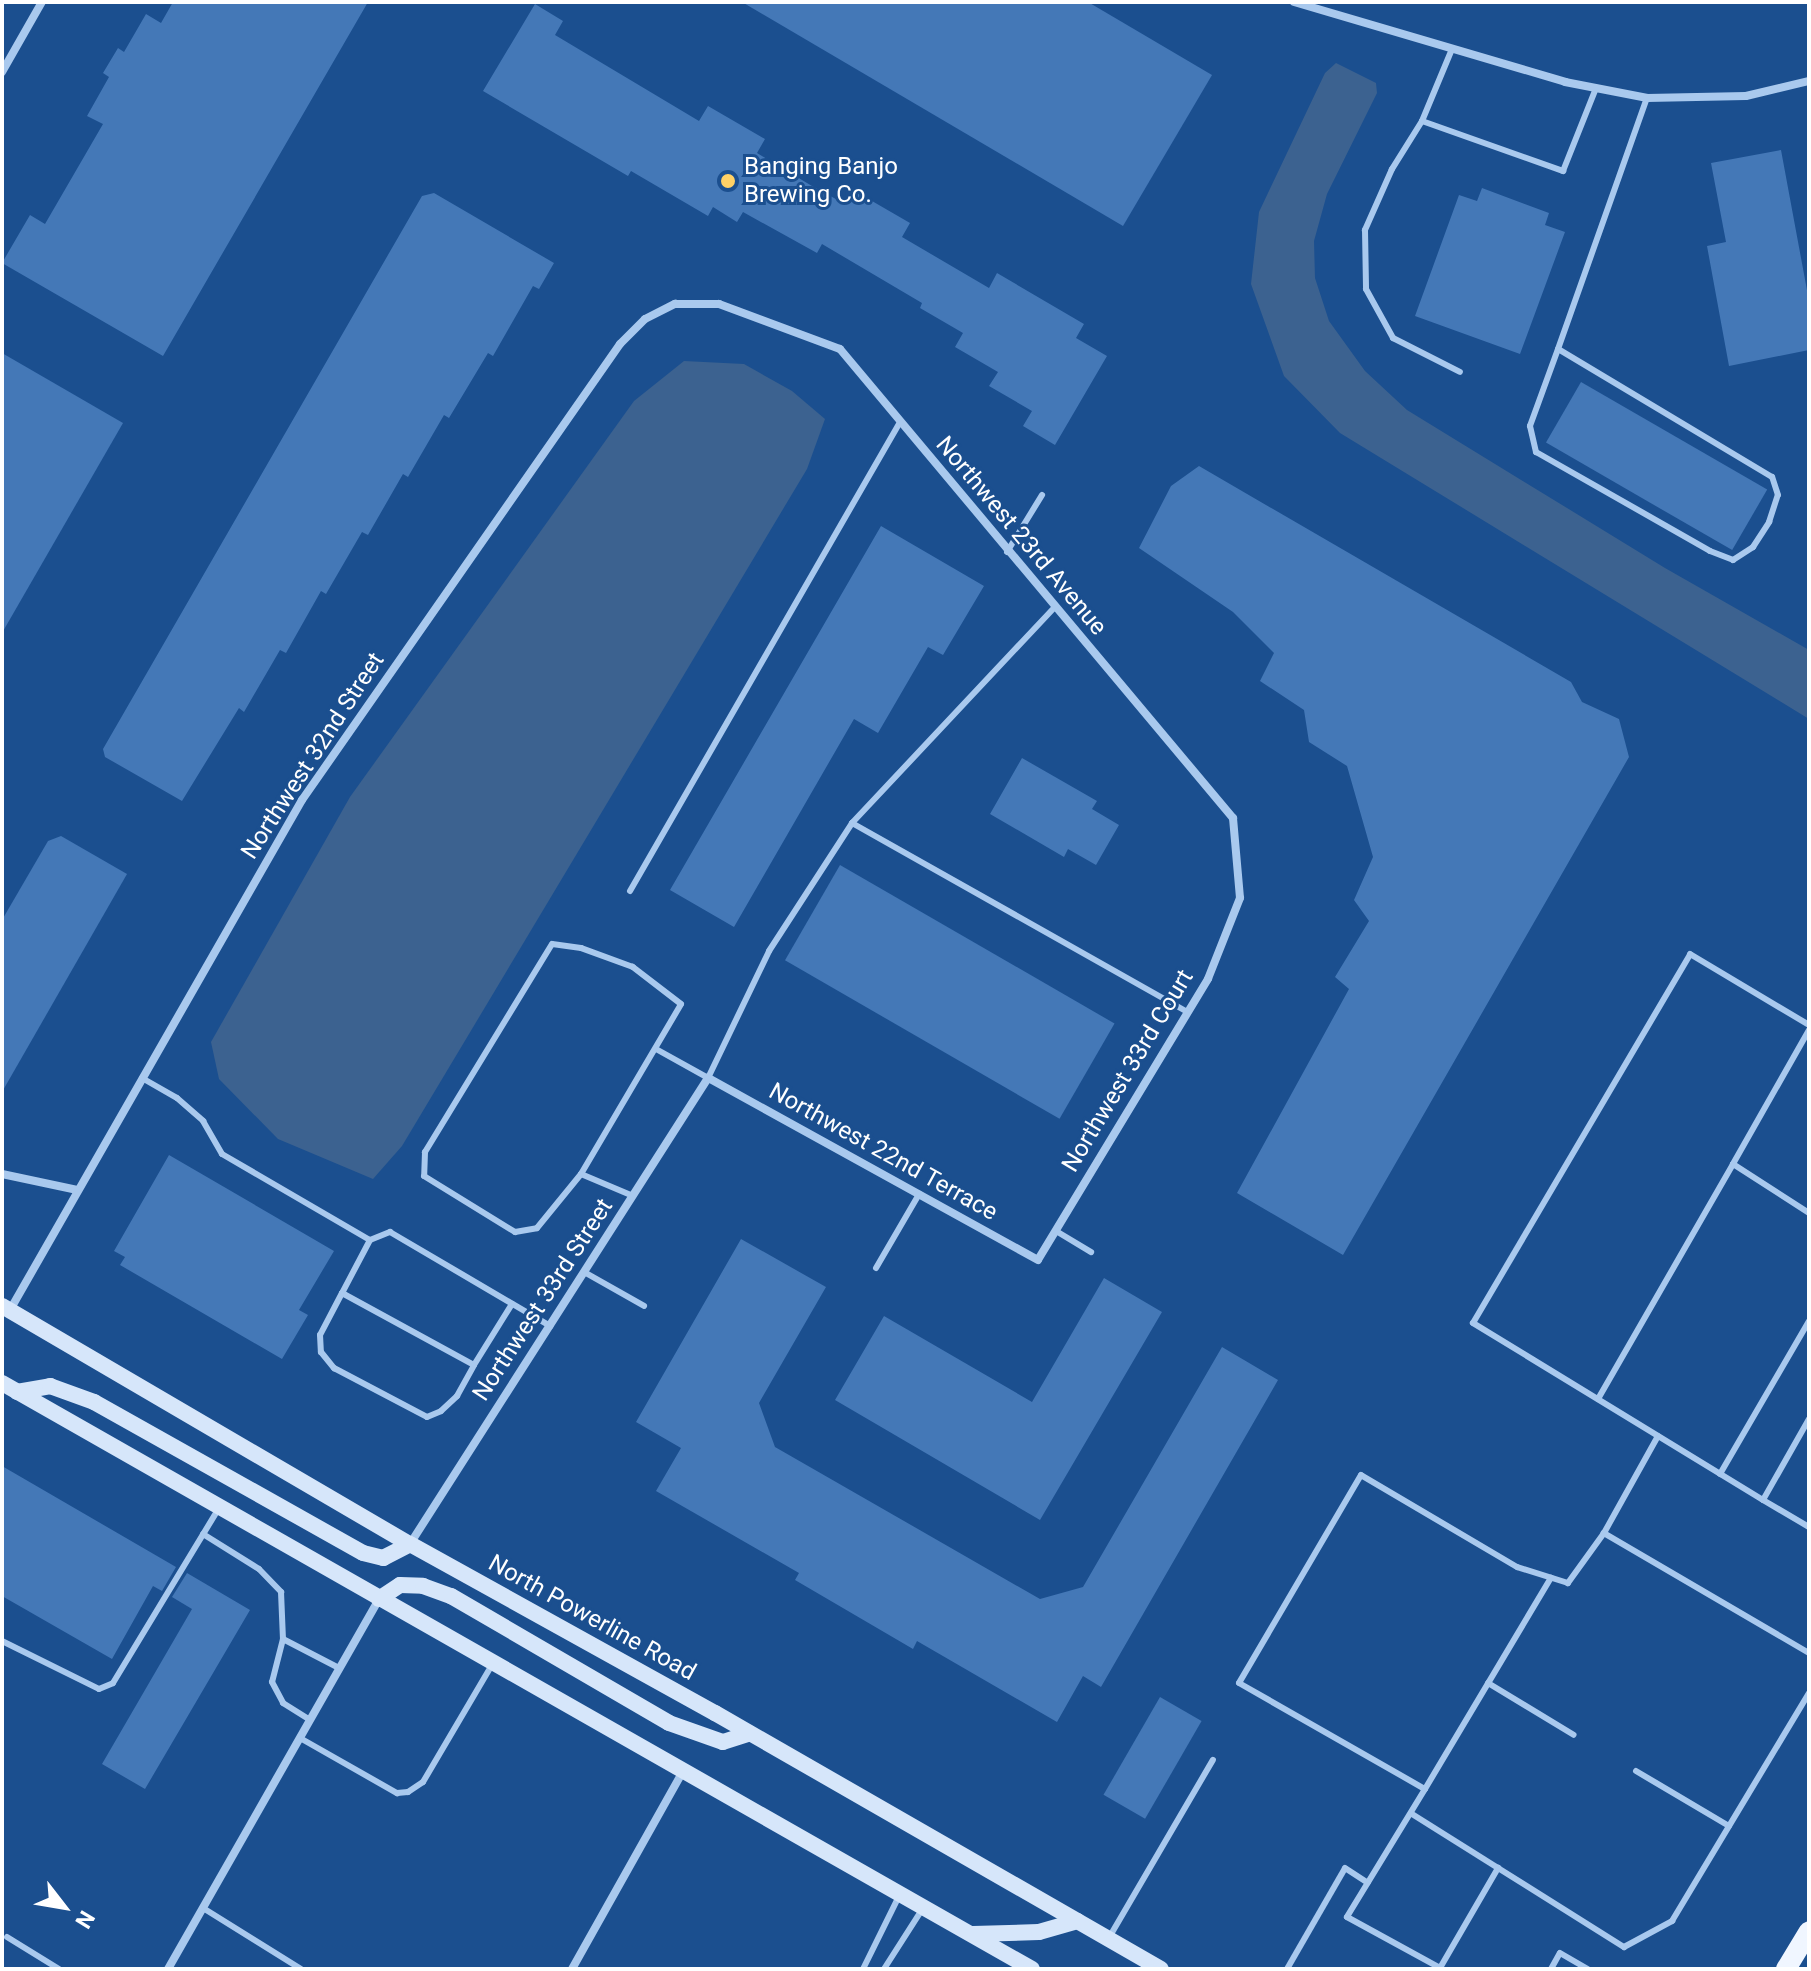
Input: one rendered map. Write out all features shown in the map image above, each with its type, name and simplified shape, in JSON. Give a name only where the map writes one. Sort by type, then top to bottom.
[{"type":"main road","name":"North Powerline Road","points":[[6,1308],[410,1544],[750,1733],[1161,1969]]},
{"type":"main road","points":[[10,1387],[50,1386],[94,1402],[363,1553],[383,1558],[410,1544]]},
{"type":"main road","points":[[10,1387],[1032,1969]]},
{"type":"main road","points":[[379,1599],[400,1585],[423,1586],[451,1596],[669,1723],[723,1742],[750,1733]]},
{"type":"main road","points":[[971,1934],[1039,1932],[1077,1921]]},
{"type":"main road","points":[[1786,1969],[1809,1931]]},
{"type":"street","points":[[2,72],[42,2]]},
{"type":"street","points":[[1294,2],[1452,49],[1596,88],[1647,98],[1746,96],[1809,81]]},
{"type":"street","name":"Northwest 23rd Avenue","points":[[675,304],[719,304],[840,349],[1233,818],[1240,898]]},
{"type":"street","name":"Northwest 32nd Street","points":[[6,1308],[302,800],[620,344],[645,319],[675,304]]},
{"type":"street","name":"Northwest 33rd Court","points":[[1038,1260],[1208,979],[1240,898]]},
{"type":"street","name":"Northwest 22nd Terrace","points":[[708,1078],[1038,1260]]},
{"type":"street","name":"Northwest 33rd Street","points":[[410,1544],[708,1078]]},
{"type":"street","points":[[2,1174],[77,1190]]},
{"type":"street","points":[[168,1969],[379,1599]]},
{"type":"street","points":[[572,1969],[684,1770]]},
{"type":"lane","points":[[1452,49],[1422,121],[1392,169],[1365,230],[1366,289],[1393,338],[1460,372]]},
{"type":"lane","points":[[1422,121],[1563,171],[1596,88]]},
{"type":"lane","points":[[1558,349],[1772,477],[1778,495],[1769,522],[1753,547],[1733,560],[1710,551],[1536,452],[1530,426],[1647,98]]},
{"type":"lane","points":[[630,891],[900,422]]},
{"type":"lane","points":[[1007,552],[1042,495]]},
{"type":"lane","points":[[656,1049],[708,1078],[769,951],[852,823],[1054,608]]},
{"type":"lane","points":[[852,823],[1187,1012]]},
{"type":"lane","points":[[552,944],[581,948],[633,967],[681,1004],[581,1174],[537,1228],[515,1232],[424,1176],[425,1152],[552,944]]},
{"type":"lane","points":[[1598,1399],[1809,1027],[1690,954],[1473,1323],[1720,1474],[1809,1527]]},
{"type":"lane","points":[[142,1078],[177,1098],[203,1121],[222,1154],[370,1240]]},
{"type":"lane","points":[[1733,1164],[1809,1213]]},
{"type":"lane","points":[[581,1174],[633,1196]]},
{"type":"lane","points":[[876,1268],[919,1194]]},
{"type":"lane","points":[[1056,1231],[1091,1252]]},
{"type":"lane","points":[[512,1304],[457,1396],[441,1411],[427,1417],[334,1368],[321,1352],[320,1335],[370,1240],[390,1232],[550,1326]]},
{"type":"lane","points":[[584,1272],[644,1306]]},
{"type":"lane","points":[[342,1293],[474,1365]]},
{"type":"lane","points":[[1720,1474],[1809,1321]]},
{"type":"lane","points":[[1763,1500],[1809,1419]]},
{"type":"lane","points":[[1425,1789],[1239,1683],[1361,1475],[1517,1567],[1568,1583],[1604,1533],[1658,1436]]},
{"type":"lane","points":[[2,1641],[99,1689],[113,1683],[219,1507]]},
{"type":"lane","points":[[1604,1533],[1809,1653]]},
{"type":"lane","points":[[203,1534],[259,1569],[281,1592],[283,1639],[272,1682],[283,1703],[310,1720]]},
{"type":"lane","points":[[1498,1868],[1440,1968],[1347,1917],[1412,1814],[1551,1578]]},
{"type":"lane","points":[[283,1639],[339,1668]]},
{"type":"lane","points":[[300,1738],[397,1793],[423,1782],[493,1663]]},
{"type":"lane","points":[[1488,1683],[1574,1735]]},
{"type":"lane","points":[[1412,1814],[1624,1947],[1672,1921],[1809,1693]]},
{"type":"lane","points":[[1108,1939],[1213,1760]]},
{"type":"lane","points":[[1636,1771],[1729,1826]]},
{"type":"lane","points":[[1287,1969],[1345,1868],[1368,1883]]},
{"type":"lane","points":[[863,1969],[900,1894]]},
{"type":"lane","points":[[884,1969],[923,1907]]},
{"type":"lane","points":[[203,1908],[301,1969]]},
{"type":"lane","points":[[7,1937],[59,1969]]},
{"type":"lane","points":[[1551,1969],[1560,1953],[1588,1969]]},
{"type":"water","points":[[1336,63],[1376,83],[1377,93],[1327,194],[1314,241],[1315,278],[1329,321],[1365,371],[1407,410],[1665,568],[1809,650],[1809,719],[1340,433],[1284,376],[1251,284],[1259,212],[1325,73]]},
{"type":"water","points":[[684,361],[744,364],[792,391],[825,419],[807,469],[402,1146],[373,1179],[278,1139],[219,1079],[211,1042],[350,797],[634,401]]},
{"type":"building","points":[[173,2],[368,2],[163,356],[2,263],[30,215],[45,224],[103,124],[87,116],[109,77],[103,73],[118,48],[124,52],[146,14],[161,23]]},
{"type":"building","points":[[742,2],[1088,2],[1212,75],[1123,226]]},
{"type":"building","points":[[535,4],[563,21],[555,35],[699,121],[708,106],[765,139],[757,153],[812,186],[845,204],[853,190],[910,223],[902,237],[989,288],[997,273],[1084,324],[1076,338],[1107,356],[1055,445],[1023,426],[1032,411],[989,386],[998,372],[955,347],[963,333],[920,308],[922,303],[822,244],[817,253],[743,212],[737,222],[713,207],[708,216],[631,171],[628,176],[483,91]]},
{"type":"building","points":[[1781,150],[1809,301],[1809,350],[1729,366],[1707,246],[1726,242],[1711,163]]},
{"type":"building","points":[[1482,188],[1549,213],[1545,225],[1565,232],[1520,354],[1415,316],[1459,195],[1477,201]]},
{"type":"building","points":[[434,193],[554,263],[539,289],[533,286],[493,356],[488,353],[449,418],[444,415],[408,477],[403,474],[368,535],[362,532],[326,594],[321,591],[286,653],[280,650],[244,712],[239,708],[182,801],[105,757],[103,749],[422,196]]},
{"type":"building","points":[[2,353],[123,423],[2,633]]},
{"type":"building","points":[[1581,382],[1767,489],[1732,550],[1546,443]]},
{"type":"building","points":[[1199,466],[1571,682],[1582,702],[1619,719],[1629,757],[1343,1255],[1237,1193],[1349,989],[1335,977],[1369,921],[1354,900],[1373,857],[1347,766],[1309,742],[1304,710],[1260,681],[1274,653],[1233,612],[1139,548],[1171,486]]},
{"type":"building","points":[[881,526],[984,586],[943,655],[928,647],[878,733],[854,719],[734,927],[670,890]]},
{"type":"building","points":[[1022,758],[1097,801],[1092,809],[1119,825],[1096,865],[1068,849],[1064,857],[990,814]]},
{"type":"building","points":[[61,836],[127,874],[2,1092],[2,920],[48,841]]},
{"type":"building","points":[[840,865],[1115,1024],[1060,1119],[785,960]]},
{"type":"building","points":[[169,1155],[334,1251],[299,1310],[308,1315],[282,1359],[120,1265],[125,1257],[114,1251]]},
{"type":"building","points":[[741,1239],[826,1287],[759,1403],[775,1447],[1040,1599],[1083,1587],[1222,1347],[1278,1380],[1101,1687],[1083,1676],[1057,1722],[917,1641],[913,1649],[795,1580],[799,1573],[656,1491],[681,1448],[636,1422]]},
{"type":"building","points":[[1104,1278],[1162,1312],[1040,1520],[835,1400],[884,1316],[1032,1402]]},
{"type":"building","points":[[2,1466],[176,1567],[162,1591],[153,1586],[112,1659],[2,1596]]},
{"type":"building","points":[[187,1573],[250,1610],[145,1789],[102,1764],[192,1609],[172,1597]]},
{"type":"building","points":[[1160,1697],[1202,1721],[1145,1819],[1104,1795]]},
{"type":"place","name":"Banging Banjo Brewing Co.","points":[[728,181]]}]
